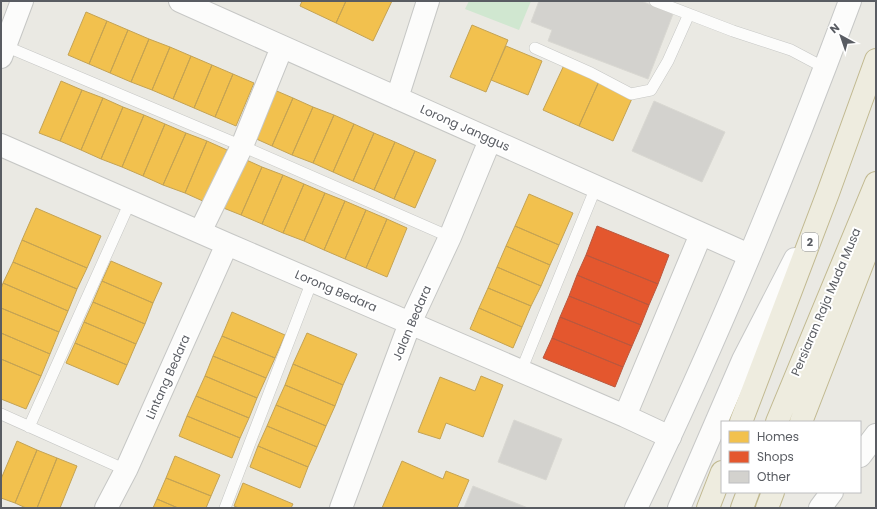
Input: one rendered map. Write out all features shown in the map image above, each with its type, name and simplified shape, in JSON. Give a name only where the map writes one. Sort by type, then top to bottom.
[{"type":"highway","name":"2","points":[[741,421],[828,193],[876,60]]},
{"type":"highway","name":"Persiaran Raja Muda Musa","points":[[777,421],[876,183]]},
{"type":"highway","points":[[801,421],[866,254],[876,207]]},
{"type":"highway","points":[[708,508],[721,475]]},
{"type":"highway","points":[[742,508],[748,493]]},
{"type":"highway","points":[[767,508],[773,493]]},
{"type":"street","name":"Lorong Janggus","points":[[180,1],[749,256]]},
{"type":"street","points":[[397,98],[428,1]]},
{"type":"street","points":[[636,508],[670,438],[749,256],[825,68],[850,1]]},
{"type":"street","points":[[3,52],[13,10]]},
{"type":"street","points":[[200,232],[242,146],[282,47]]},
{"type":"street","name":"Jalan Bedara","points":[[341,508],[410,323],[450,237],[490,140]]},
{"type":"street","name":"Lorong Bedara","points":[[1,145],[625,416],[670,438]]},
{"type":"street","points":[[679,508],[743,360],[828,193]]},
{"type":"street","points":[[625,416],[701,234]]},
{"type":"street","name":"Lintang Bedara","points":[[106,508],[126,470],[227,244]]},
{"type":"street","points":[[861,455],[876,435]]},
{"type":"street","points":[[820,508],[831,493]]},
{"type":"lane","points":[[655,1],[733,31],[791,50],[825,68]]},
{"type":"lane","points":[[535,48],[591,73],[632,94],[651,90],[668,61],[689,14]]},
{"type":"lane","points":[[3,52],[242,146],[450,237]]},
{"type":"lane","points":[[521,371],[596,187]]},
{"type":"lane","points":[[28,427],[130,202]]},
{"type":"lane","points":[[225,508],[312,281]]},
{"type":"lane","points":[[1,414],[126,470]]},
{"type":"green space","points":[[469,1],[531,1],[519,30],[465,9]]},
{"type":"building: Homes","points":[[302,1],[346,1],[336,23],[300,6]]},
{"type":"building: Homes","points":[[346,1],[392,1],[373,41],[336,23]]},
{"type":"building: Homes","points":[[86,12],[107,21],[89,64],[68,55]]},
{"type":"building: Homes","points":[[107,21],[128,30],[110,73],[89,64]]},
{"type":"building: Homes","points":[[472,25],[508,40],[486,92],[450,77]]},
{"type":"building: Homes","points":[[128,30],[149,39],[131,82],[110,73]]},
{"type":"building: Homes","points":[[149,39],[170,47],[152,90],[131,82]]},
{"type":"building: Homes","points":[[506,46],[542,61],[528,95],[491,80]]},
{"type":"building: Homes","points":[[170,47],[191,56],[173,99],[152,90]]},
{"type":"building: Homes","points":[[191,56],[212,65],[194,108],[173,99]]},
{"type":"building: Homes","points":[[565,63],[600,79],[579,126],[543,110]]},
{"type":"building: Homes","points":[[212,65],[233,74],[215,117],[194,108]]},
{"type":"building: Homes","points":[[233,74],[254,83],[236,126],[215,117]]},
{"type":"building: Homes","points":[[600,79],[634,94],[613,141],[579,126]]},
{"type":"building: Homes","points":[[61,81],[82,90],[60,141],[39,133]]},
{"type":"building: Homes","points":[[272,89],[293,98],[272,146],[252,137]]},
{"type":"building: Homes","points":[[82,90],[103,98],[81,150],[60,141]]},
{"type":"building: Homes","points":[[103,98],[123,107],[101,159],[81,150]]},
{"type":"building: Homes","points":[[293,98],[313,107],[292,155],[272,146]]},
{"type":"building: Homes","points":[[123,107],[144,115],[122,167],[101,159]]},
{"type":"building: Homes","points":[[313,107],[334,115],[313,163],[292,155]]},
{"type":"building: Homes","points":[[144,115],[165,124],[143,176],[122,167]]},
{"type":"building: Homes","points":[[334,115],[354,124],[333,172],[313,163]]},
{"type":"building: Homes","points":[[165,124],[186,133],[163,185],[143,176]]},
{"type":"building: Homes","points":[[354,124],[374,133],[353,181],[333,172]]},
{"type":"building: Homes","points":[[186,133],[207,141],[185,193],[163,185]]},
{"type":"building: Homes","points":[[374,133],[395,142],[374,190],[353,181]]},
{"type":"building: Homes","points":[[207,141],[227,150],[205,202],[185,193]]},
{"type":"building: Homes","points":[[395,142],[415,151],[394,199],[374,190]]},
{"type":"building: Homes","points":[[415,151],[436,160],[415,208],[394,199]]},
{"type":"building: Homes","points":[[242,158],[262,167],[241,215],[221,207]]},
{"type":"building: Homes","points":[[262,167],[283,175],[262,224],[241,215]]},
{"type":"building: Homes","points":[[283,175],[304,184],[283,233],[262,224]]},
{"type":"building: Homes","points":[[304,184],[325,193],[304,241],[283,233]]},
{"type":"building: Homes","points":[[325,193],[345,201],[324,250],[304,241]]},
{"type":"building: Homes","points":[[529,194],[573,213],[559,245],[515,226]]},
{"type":"building: Homes","points":[[345,201],[366,210],[345,259],[324,250]]},
{"type":"building: Homes","points":[[36,208],[101,236],[87,268],[22,240]]},
{"type":"building: Homes","points":[[366,210],[387,219],[366,268],[345,259]]},
{"type":"building: Homes","points":[[387,219],[407,228],[387,277],[366,268]]},
{"type":"building: Homes","points":[[515,226],[559,245],[550,265],[506,246]]},
{"type":"building: Homes","points":[[22,240],[87,268],[77,289],[13,262]]},
{"type":"building: Homes","points":[[506,246],[550,265],[541,286],[497,267]]},
{"type":"building: Homes","points":[[111,261],[162,283],[153,303],[102,281]]},
{"type":"building: Homes","points":[[13,262],[77,289],[68,311],[3,283]]},
{"type":"building: Homes","points":[[497,267],[541,286],[531,306],[488,288]]},
{"type":"building: Homes","points":[[102,281],[153,303],[145,324],[93,302]]},
{"type":"building: Homes","points":[[3,283],[68,311],[59,332],[1,308],[1,289]]},
{"type":"building: Homes","points":[[488,288],[531,306],[522,327],[479,308]]},
{"type":"building: Homes","points":[[93,302],[145,324],[136,344],[84,322]]},
{"type":"building: Homes","points":[[1,308],[59,332],[50,354],[1,333]]},
{"type":"building: Homes","points":[[479,308],[522,327],[513,348],[470,329]]},
{"type":"building: Homes","points":[[232,312],[285,335],[275,358],[222,336]]},
{"type":"building: Homes","points":[[84,322],[136,344],[127,365],[75,343]]},
{"type":"building: Homes","points":[[1,333],[50,354],[41,376],[1,359]]},
{"type":"building: Homes","points":[[307,333],[357,354],[343,385],[293,364]]},
{"type":"building: Homes","points":[[222,336],[275,358],[266,378],[213,356]]},
{"type":"building: Homes","points":[[75,343],[127,365],[118,385],[66,363]]},
{"type":"building: Homes","points":[[213,356],[266,378],[257,398],[205,376]]},
{"type":"building: Homes","points":[[1,359],[41,376],[26,409],[1,399]]},
{"type":"building: Homes","points":[[293,364],[343,385],[335,406],[285,385]]},
{"type":"building: Homes","points":[[205,376],[257,398],[249,418],[196,396]]},
{"type":"building: Homes","points":[[481,376],[503,385],[483,437],[446,423],[440,439],[418,432],[440,377],[475,391]]},
{"type":"building: Homes","points":[[285,385],[335,406],[326,426],[276,405]]},
{"type":"building: Homes","points":[[196,396],[249,418],[240,438],[187,416]]},
{"type":"building: Homes","points":[[276,405],[326,426],[317,447],[267,426]]},
{"type":"building: Homes","points":[[187,416],[240,438],[232,458],[179,436]]},
{"type":"building: Homes","points":[[267,426],[317,447],[308,467],[258,446]]},
{"type":"building: Homes","points":[[17,441],[37,450],[15,503],[1,498],[1,479]]},
{"type":"building: Homes","points":[[258,446],[308,467],[300,488],[250,467]]},
{"type":"building: Homes","points":[[37,450],[57,458],[37,508],[26,508],[15,503]]},
{"type":"building: Homes","points":[[175,456],[220,475],[211,496],[166,478]]},
{"type":"building: Homes","points":[[57,458],[77,466],[60,508],[37,508]]},
{"type":"building: Homes","points":[[402,461],[443,479],[446,471],[469,480],[457,508],[382,508]]},
{"type":"building: Homes","points":[[166,478],[211,496],[206,508],[178,508],[157,499]]},
{"type":"building: Homes","points":[[243,483],[293,504],[291,508],[239,508],[234,506]]},
{"type":"building: Homes","points":[[157,499],[178,508],[153,508]]},
{"type":"building: Shops","points":[[597,226],[669,255],[658,284],[586,255]]},
{"type":"building: Shops","points":[[586,255],[658,284],[649,305],[577,275]]},
{"type":"building: Shops","points":[[577,275],[649,305],[641,325],[569,296]]},
{"type":"building: Shops","points":[[569,296],[641,325],[632,346],[560,317]]},
{"type":"building: Shops","points":[[560,317],[632,346],[623,367],[552,338]]},
{"type":"building: Shops","points":[[552,338],[623,367],[615,387],[543,358]]},
{"type":"building: Other","points":[[539,1],[641,1],[673,14],[648,79],[548,41],[552,30],[531,22]]},
{"type":"building: Other","points":[[654,101],[725,132],[702,182],[632,151]]},
{"type":"building: Other","points":[[514,420],[562,439],[546,480],[498,462]]},
{"type":"building: Other","points":[[473,486],[528,508],[464,508]]}]
